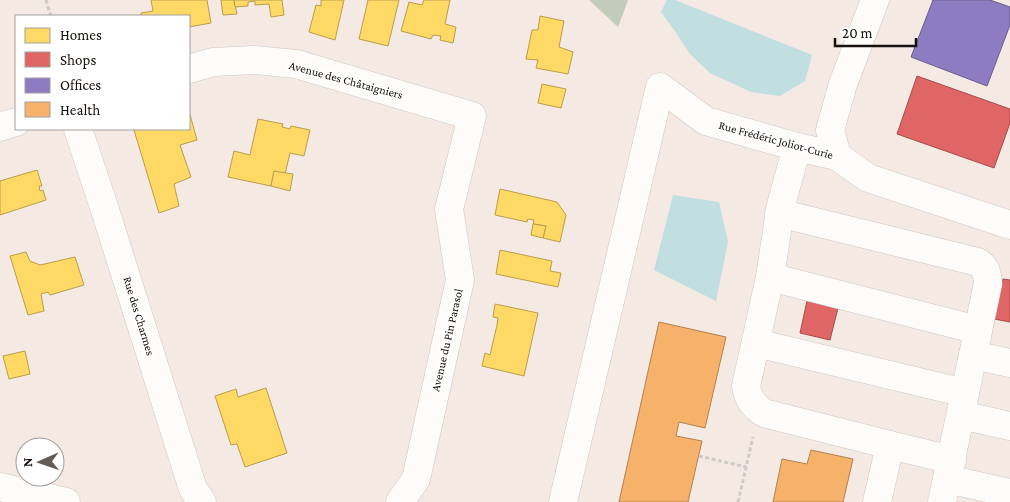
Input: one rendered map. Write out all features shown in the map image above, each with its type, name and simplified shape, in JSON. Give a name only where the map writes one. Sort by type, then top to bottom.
[{"type":"street","points":[[837,156],[830,130],[844,84],[875,0]]},
{"type":"street","name":"Avenue des Châtaigniers","points":[[190,69],[213,62],[254,60],[296,64],[472,116]]},
{"type":"street","name":"Rue Frédéric Joliot-Curie","points":[[563,502],[660,87],[706,121],[797,147],[837,156],[868,178],[1010,225]]},
{"type":"street","name":"Avenue du Pin Parasol","points":[[400,502],[416,479],[460,280],[449,209],[472,116]]},
{"type":"street","points":[[0,127],[15,122]]},
{"type":"street","name":"Rue des Charmes","points":[[78,130],[193,489],[202,502]]},
{"type":"street","points":[[797,147],[779,213],[770,277],[746,386],[747,395],[752,404],[764,413],[890,445],[947,481],[1010,494]]},
{"type":"street","points":[[779,213],[984,265],[988,283],[947,481]]},
{"type":"street","points":[[770,277],[976,343],[1010,363]]},
{"type":"street","points":[[756,343],[963,404],[1010,426]]},
{"type":"street","points":[[877,502],[890,445]]},
{"type":"street","points":[[0,487],[66,502]]},
{"type":"path","points":[[46,0],[51,15]]},
{"type":"path","points":[[738,502],[754,432]]},
{"type":"path","points":[[699,456],[746,467]]},
{"type":"green space","points":[[589,0],[628,0],[618,27]]},
{"type":"water","points":[[667,0],[675,0],[812,55],[805,81],[780,96],[751,92],[710,73],[690,54],[661,12]]},
{"type":"water","points":[[673,195],[719,202],[728,242],[716,301],[654,270]]},
{"type":"building: Homes","points":[[151,0],[207,0],[211,23],[190,27],[190,15],[141,15],[141,13],[153,11]]},
{"type":"building: Homes","points":[[221,0],[234,0],[237,14],[223,15]]},
{"type":"building: Homes","points":[[234,0],[282,0],[284,15],[271,17],[269,4],[255,5],[255,1],[248,2],[248,6],[235,7]]},
{"type":"building: Homes","points":[[321,0],[344,0],[335,40],[309,32],[316,5],[321,6]]},
{"type":"building: Homes","points":[[368,0],[399,0],[388,46],[359,39]]},
{"type":"building: Homes","points":[[424,0],[450,0],[445,24],[456,27],[453,43],[440,40],[441,36],[433,35],[431,39],[401,31],[409,2],[422,5]]},
{"type":"building: Homes","points":[[540,16],[564,21],[559,47],[573,52],[568,74],[536,68],[538,60],[526,59],[532,30],[538,30]]},
{"type":"building: Homes","points":[[542,84],[566,89],[561,108],[538,103]]},
{"type":"building: Homes","points":[[190,115],[197,140],[180,145],[191,177],[174,184],[179,206],[159,213],[134,130],[190,130]]},
{"type":"building: Homes","points":[[258,119],[283,124],[282,127],[290,129],[291,126],[310,130],[304,156],[290,153],[285,174],[274,171],[271,186],[228,177],[234,151],[250,155]]},
{"type":"building: Homes","points":[[37,170],[42,186],[39,186],[40,191],[43,190],[46,200],[0,215],[0,181]]},
{"type":"building: Homes","points":[[274,171],[293,174],[290,191],[271,186]]},
{"type":"building: Homes","points":[[500,189],[557,202],[566,215],[560,242],[543,238],[546,226],[533,224],[534,220],[528,219],[527,222],[495,215]]},
{"type":"building: Homes","points":[[533,224],[546,226],[543,238],[531,235]]},
{"type":"building: Homes","points":[[500,250],[552,261],[550,271],[561,273],[558,287],[496,274]]},
{"type":"building: Homes","points":[[26,252],[30,261],[40,265],[75,257],[84,285],[50,295],[48,292],[41,294],[44,311],[28,315],[10,256]]},
{"type":"building: Homes","points":[[495,304],[538,313],[524,376],[482,366],[485,353],[490,355],[497,325],[498,318],[493,317]]},
{"type":"building: Homes","points":[[25,351],[30,374],[9,379],[3,356]]},
{"type":"building: Homes","points":[[266,388],[287,453],[245,467],[237,444],[231,445],[215,396],[236,389],[238,397]]},
{"type":"building: Shops","points":[[917,76],[1010,109],[1010,123],[994,168],[897,134]]},
{"type":"building: Shops","points":[[1003,279],[1010,280],[1010,322],[994,319]]},
{"type":"building: Shops","points":[[807,301],[838,308],[830,340],[800,333]]},
{"type":"building: Offices","points":[[933,0],[990,0],[1010,7],[1010,25],[987,86],[911,57]]},
{"type":"building: Health","points":[[659,322],[726,337],[705,428],[679,422],[676,436],[702,441],[688,502],[619,502]]},
{"type":"building: Health","points":[[811,450],[853,459],[843,502],[773,502],[782,459],[807,464]]}]
